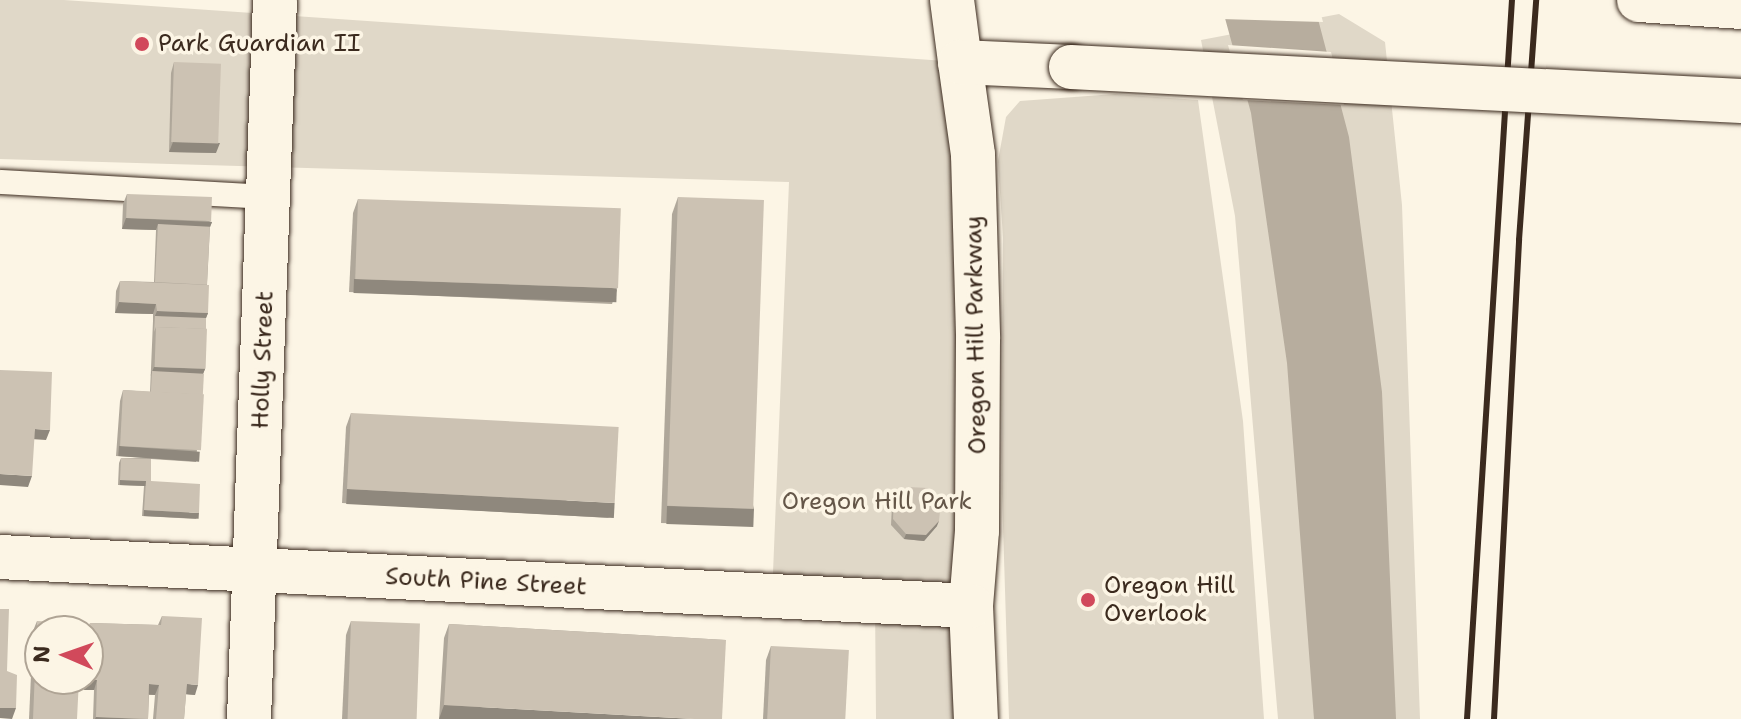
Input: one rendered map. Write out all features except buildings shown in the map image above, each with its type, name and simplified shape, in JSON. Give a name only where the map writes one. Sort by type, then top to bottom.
[{"type":"street","name":"Holly Street","points":[[249,719],[275,0]]},
{"type":"street","name":"Oregon Hill Parkway","points":[[952,0],[973,155],[978,339],[977,531],[971,606],[976,719]]},
{"type":"street","points":[[1639,0],[1741,7]]},
{"type":"street","points":[[960,62],[1741,101]]},
{"type":"street","name":"South Pine Street","points":[[0,557],[971,606]]},
{"type":"lane","points":[[0,182],[269,197]]},
{"type":"green space","name":"Oregon Hill Park","points":[[0,0],[64,0],[960,62],[976,719],[876,719],[875,602],[772,597],[789,182],[0,159]]},
{"type":"green space","points":[[1339,14],[1385,42],[1402,205],[1420,719],[1278,719],[1235,216],[1201,40]]},
{"type":"green space","points":[[1115,94],[1198,100],[1243,421],[1264,719],[1009,719],[1002,493],[1003,238],[998,161],[1006,117],[1020,101]]},
{"type":"shaded area","points":[[1220,0],[1313,0],[1349,137],[1382,392],[1396,719],[1314,719],[1287,363],[1251,113]]},
{"type":"pier","points":[[1216,0],[1317,0],[1323,22],[1221,19]]},
{"type":"pier","points":[[1228,45],[1331,52],[1344,105],[1243,100]]},
{"type":"railway","points":[[1467,719],[1512,0]]},
{"type":"railway","points":[[1494,719],[1519,240],[1536,0]]},
{"type":"place","name":"Park Guardian II","points":[[142,44]]},
{"type":"place","name":"Oregon Hill Overlook","points":[[1088,600]]}]
